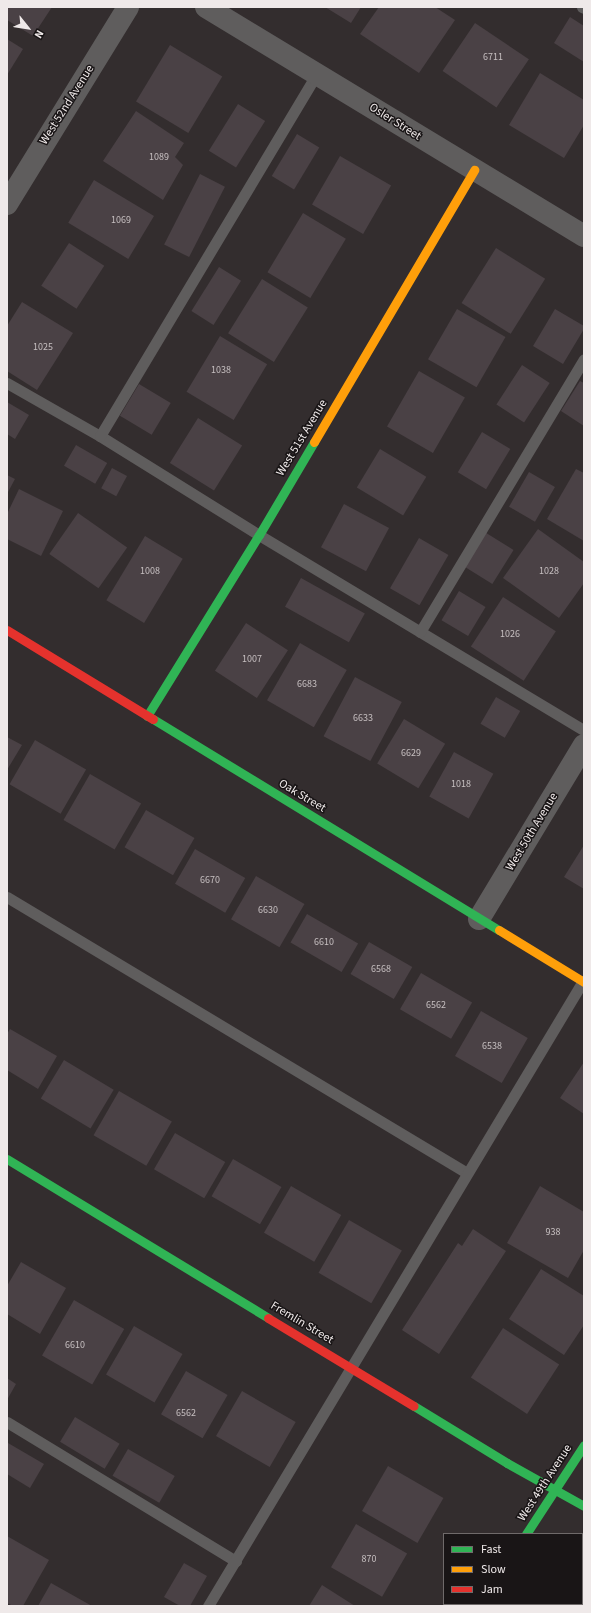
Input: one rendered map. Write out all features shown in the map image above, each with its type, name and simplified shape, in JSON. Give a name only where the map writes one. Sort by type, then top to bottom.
[{"type":"street","name":"West 52nd Avenue","points":[[7,204],[128,7]]},
{"type":"street","name":"Osler Street","points":[[206,7],[584,236]]},
{"type":"street","name":"West 51st Avenue","points":[[147,716],[259,535],[474,170]]},
{"type":"street","name":"Oak Street","points":[[7,630],[583,982]]},
{"type":"street","name":"West 50th Avenue","points":[[479,919],[584,745]]},
{"type":"street","name":"Fremlin Street","points":[[7,1158],[507,1463],[584,1506]]},
{"type":"street","name":"West 49th Avenue","points":[[527,1533],[584,1445]]},
{"type":"lane","points":[[100,436],[317,74]]},
{"type":"lane","points":[[420,632],[584,359]]},
{"type":"lane","points":[[7,384],[100,436],[259,535],[584,730]]},
{"type":"lane","points":[[7,896],[467,1173]]},
{"type":"lane","points":[[208,1606],[353,1368],[467,1173],[583,982]]},
{"type":"lane","points":[[7,1422],[236,1561]]},
{"type":"building","points":[[7,7],[52,7],[33,36],[7,20]]},
{"type":"building","points":[[325,7],[361,7],[351,23]]},
{"type":"building","points":[[379,7],[435,7],[455,20],[419,73],[360,34]]},
{"type":"building","points":[[570,17],[584,26],[584,62],[554,43]]},
{"type":"building","points":[[475,23],[529,59],[496,107],[443,71]]},
{"type":"building","points":[[7,39],[23,49],[7,75]]},
{"type":"building","points":[[170,45],[222,76],[188,133],[136,102]]},
{"type":"building","points":[[540,73],[584,100],[584,125],[564,158],[509,125]]},
{"type":"building","points":[[238,104],[265,121],[236,168],[209,151]]},
{"type":"building","points":[[136,111],[184,143],[175,157],[183,165],[163,200],[103,161]]},
{"type":"building","points":[[297,134],[319,147],[294,189],[272,176]]},
{"type":"building","points":[[340,156],[391,186],[363,234],[312,204]]},
{"type":"building","points":[[200,174],[225,187],[189,257],[164,244]]},
{"type":"building","points":[[94,180],[154,216],[128,259],[68,223]]},
{"type":"building","points":[[303,213],[346,239],[310,298],[267,272]]},
{"type":"building","points":[[69,243],[104,266],[76,309],[41,286]]},
{"type":"building","points":[[496,248],[545,279],[511,334],[462,303]]},
{"type":"building","points":[[219,267],[241,281],[213,325],[191,311]]},
{"type":"building","points":[[262,279],[308,308],[274,362],[228,333]]},
{"type":"building","points":[[22,302],[73,333],[37,390],[7,371],[7,326]]},
{"type":"building","points":[[457,309],[505,337],[476,387],[428,359]]},
{"type":"building","points":[[555,309],[584,326],[584,329],[563,364],[533,346]]},
{"type":"building","points":[[220,336],[267,364],[234,420],[187,392]]},
{"type":"building","points":[[522,365],[550,383],[524,422],[496,404]]},
{"type":"building","points":[[419,371],[465,398],[433,453],[387,426]]},
{"type":"building","points":[[580,381],[584,383],[584,426],[561,411]]},
{"type":"building","points":[[139,384],[171,403],[152,435],[120,416]]},
{"type":"building","points":[[7,402],[29,415],[15,439],[7,434]]},
{"type":"building","points":[[198,418],[242,446],[214,491],[170,463]]},
{"type":"building","points":[[482,432],[510,449],[486,489],[458,472]]},
{"type":"building","points":[[76,445],[107,463],[95,484],[64,466]]},
{"type":"building","points":[[380,449],[426,477],[403,515],[357,488]]},
{"type":"building","points":[[112,468],[127,476],[116,496],[101,488]]},
{"type":"building","points":[[576,469],[584,473],[584,541],[547,519]]},
{"type":"building","points":[[529,472],[555,487],[535,522],[509,507]]},
{"type":"building","points":[[7,475],[15,479],[7,494]]},
{"type":"building","points":[[19,489],[63,511],[41,556],[7,539],[7,514]]},
{"type":"building","points":[[344,504],[389,528],[366,571],[321,547]]},
{"type":"building","points":[[78,513],[127,547],[98,588],[49,554]]},
{"type":"building","points":[[538,529],[584,562],[584,583],[559,618],[503,578]]},
{"type":"building","points":[[483,531],[514,550],[492,584],[462,565]]},
{"type":"building","points":[[145,536],[183,559],[144,623],[106,600]]},
{"type":"building","points":[[419,538],[448,555],[419,605],[390,588]]},
{"type":"building","points":[[301,578],[365,613],[349,642],[285,607]]},
{"type":"building","points":[[459,591],[486,607],[468,636],[441,620]]},
{"type":"building","points":[[503,597],[556,631],[524,681],[471,646]]},
{"type":"building","points":[[246,623],[288,650],[257,698],[215,671]]},
{"type":"building","points":[[300,643],[347,670],[314,727],[267,700]]},
{"type":"building","points":[[355,677],[402,702],[370,761],[324,736]]},
{"type":"building","points":[[496,697],[520,711],[505,738],[480,724]]},
{"type":"building","points":[[404,719],[445,744],[418,788],[377,764]]},
{"type":"building","points":[[7,737],[22,745],[7,770]]},
{"type":"building","points":[[35,740],[86,770],[61,814],[10,784]]},
{"type":"building","points":[[454,752],[493,774],[469,818],[429,797]]},
{"type":"building","points":[[90,774],[141,804],[115,849],[64,820]]},
{"type":"building","points":[[146,810],[194,838],[173,875],[124,847]]},
{"type":"building","points":[[584,845],[584,889],[564,877]]},
{"type":"building","points":[[195,849],[245,878],[225,913],[175,884]]},
{"type":"building","points":[[256,876],[304,904],[279,947],[231,919]]},
{"type":"building","points":[[307,914],[358,944],[342,972],[290,943]]},
{"type":"building","points":[[369,942],[412,967],[394,999],[350,974]]},
{"type":"building","points":[[421,973],[472,1002],[451,1039],[400,1009]]},
{"type":"building","points":[[481,1011],[528,1038],[502,1083],[455,1056]]},
{"type":"building","points":[[10,1029],[57,1056],[38,1089],[7,1070],[7,1034]]},
{"type":"building","points":[[64,1060],[114,1090],[91,1128],[41,1099]]},
{"type":"building","points":[[584,1062],[584,1114],[560,1098]]},
{"type":"building","points":[[119,1091],[172,1122],[146,1166],[94,1135]]},
{"type":"building","points":[[175,1133],[225,1162],[204,1198],[154,1169]]},
{"type":"building","points":[[233,1159],[281,1187],[260,1224],[212,1196]]},
{"type":"building","points":[[291,1186],[341,1215],[314,1262],[264,1233]]},
{"type":"building","points":[[540,1186],[584,1212],[584,1250],[568,1278],[507,1243]]},
{"type":"building","points":[[349,1220],[402,1250],[371,1303],[319,1273]]},
{"type":"building","points":[[473,1229],[506,1251],[439,1354],[402,1330],[458,1243],[462,1246]]},
{"type":"building","points":[[21,1262],[66,1288],[40,1334],[7,1314],[7,1286]]},
{"type":"building","points":[[541,1269],[584,1296],[584,1325],[564,1355],[509,1319]]},
{"type":"building","points":[[74,1300],[124,1329],[92,1384],[42,1355]]},
{"type":"building","points":[[134,1326],[182,1354],[154,1402],[106,1374]]},
{"type":"building","points":[[503,1328],[559,1364],[527,1414],[471,1377]]},
{"type":"building","points":[[186,1371],[228,1395],[203,1438],[161,1414]]},
{"type":"building","points":[[7,1378],[16,1384],[7,1400]]},
{"type":"building","points":[[242,1391],[296,1422],[270,1467],[216,1436]]},
{"type":"building","points":[[75,1417],[120,1444],[105,1469],[60,1442]]},
{"type":"building","points":[[8,1443],[44,1464],[30,1488],[7,1474]]},
{"type":"building","points":[[128,1449],[175,1476],[159,1503],[112,1476]]},
{"type":"building","points":[[388,1466],[443,1498],[417,1543],[362,1511]]},
{"type":"building","points":[[356,1524],[407,1554],[382,1597],[331,1567]]},
{"type":"building","points":[[7,1536],[49,1560],[23,1606],[13,1606],[7,1603]]},
{"type":"building","points":[[184,1563],[207,1576],[190,1606],[180,1606],[164,1597]]},
{"type":"building","points":[[51,1583],[92,1606],[38,1606]]},
{"type":"building","points":[[322,1585],[355,1606],[309,1606]]},
{"type":"traffic: fast","points":[[147,716],[259,535],[314,442]]},
{"type":"traffic: fast","points":[[153,719],[499,930]]},
{"type":"traffic: fast","points":[[7,1159],[268,1318]]},
{"type":"traffic: fast","points":[[414,1406],[507,1463],[584,1506]]},
{"type":"traffic: fast","points":[[527,1533],[584,1445]]},
{"type":"traffic: slow","points":[[314,442],[474,170]]},
{"type":"traffic: slow","points":[[499,930],[584,982]]},
{"type":"traffic: jam","points":[[7,630],[153,719]]},
{"type":"traffic: jam","points":[[268,1318],[414,1406]]}]
